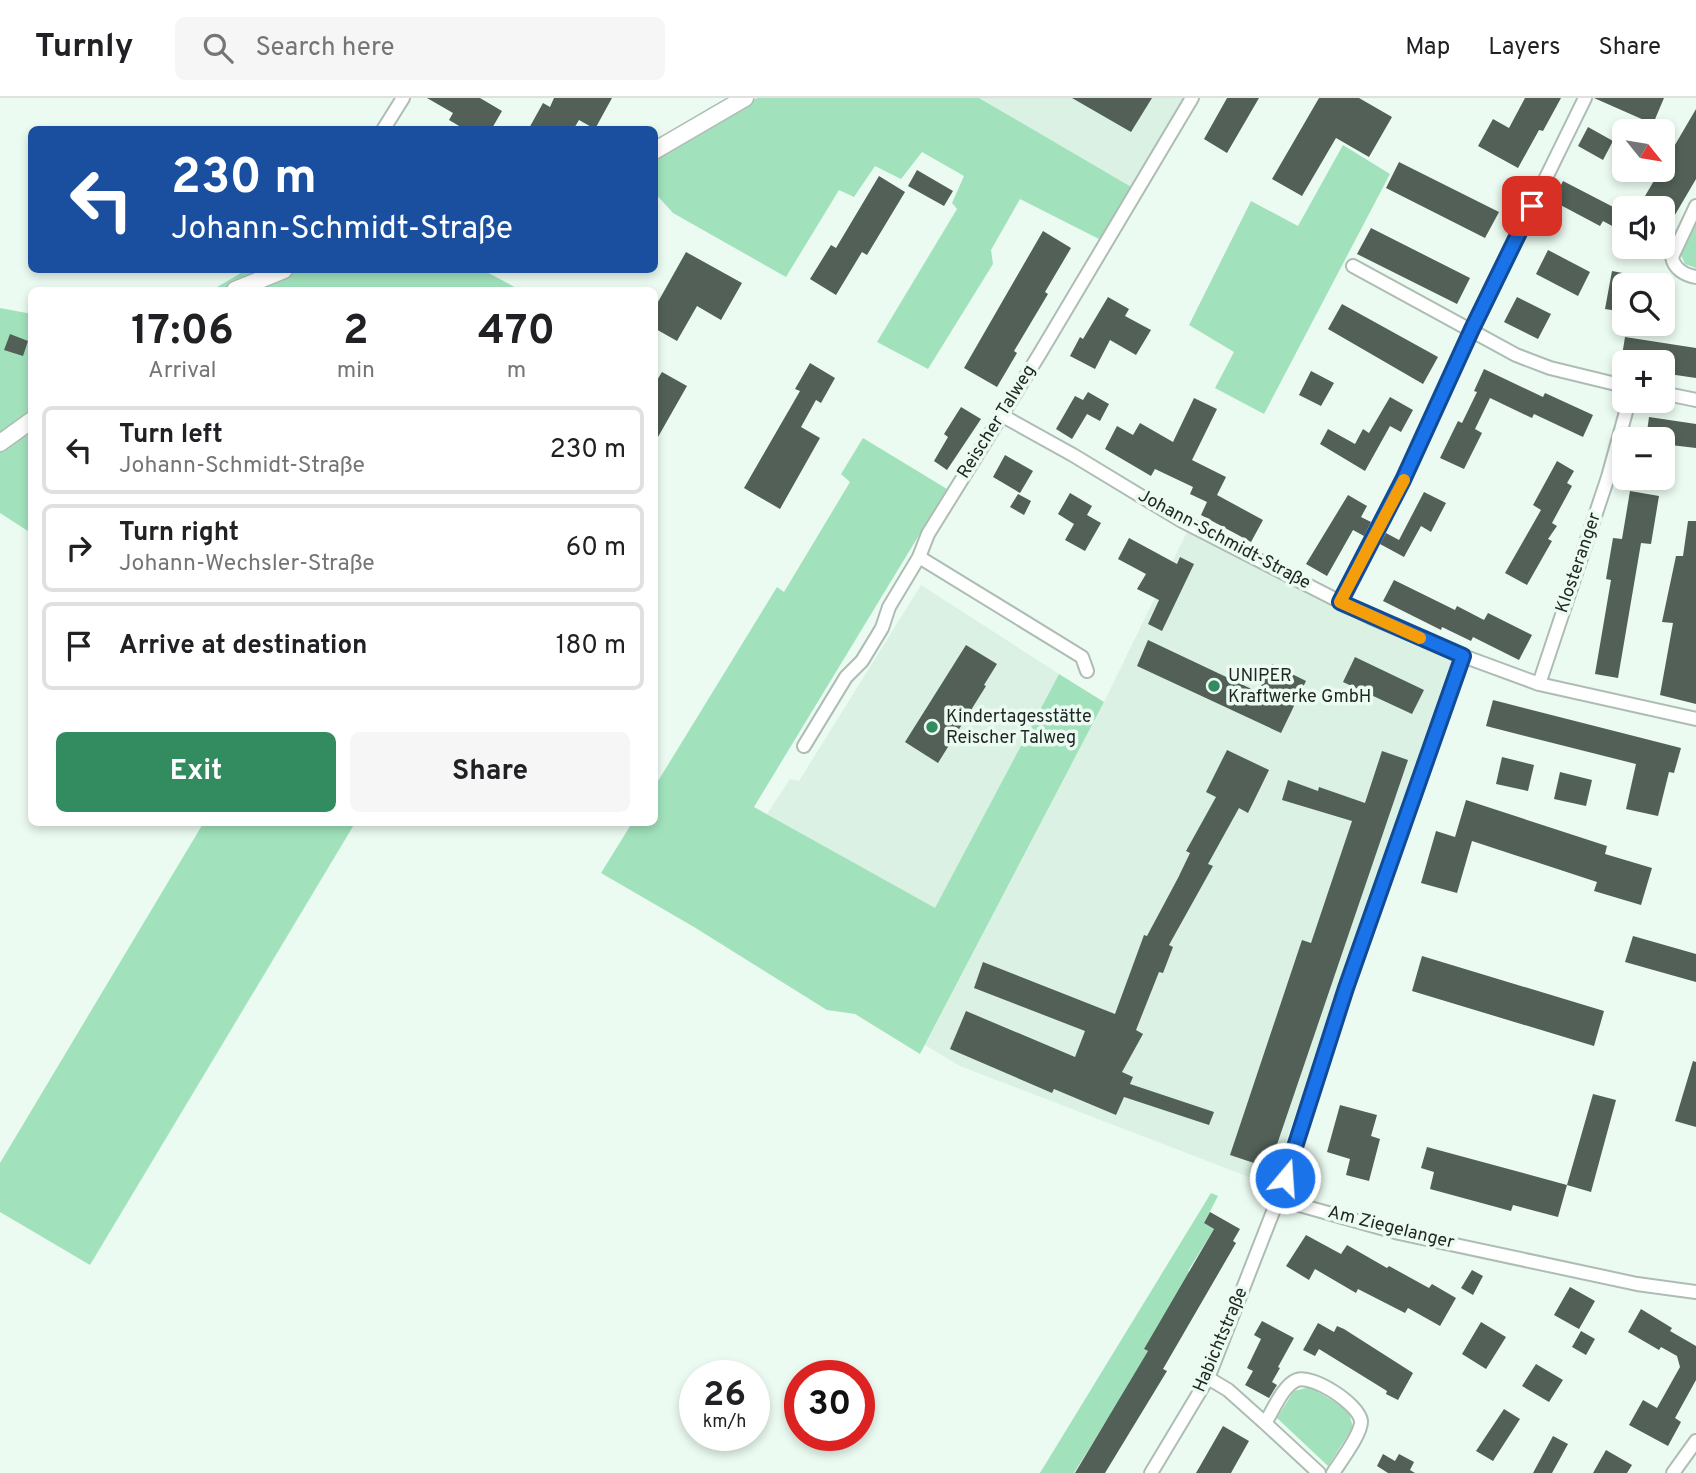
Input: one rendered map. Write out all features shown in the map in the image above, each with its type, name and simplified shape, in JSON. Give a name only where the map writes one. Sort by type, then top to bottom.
[{"type":"street","points":[[386,126],[403,98]]},
{"type":"street","points":[[658,149],[745,98]]},
{"type":"street","name":"Reischer Talweg","points":[[804,746],[846,677],[862,661],[882,628],[889,607],[919,557],[928,534],[1192,98]]},
{"type":"street","points":[[1340,602],[1403,480],[1472,329],[1585,98]]},
{"type":"street","points":[[1696,206],[1672,257],[1679,270],[1696,277]]},
{"type":"street","points":[[1353,266],[1516,355],[1550,368],[1612,383]]},
{"type":"street","points":[[242,287],[277,273]]},
{"type":"street","points":[[1675,396],[1696,400]]},
{"type":"street","name":"Klosteranger","points":[[1539,684],[1608,477],[1626,413]]},
{"type":"street","name":"Johann-Schmidt-Straße","points":[[1002,415],[1182,521],[1340,602],[1463,656],[1539,684],[1696,719]]},
{"type":"street","points":[[0,443],[28,423]]},
{"type":"street","points":[[919,557],[1082,657],[1087,671]]},
{"type":"street","points":[[1278,1199],[1346,988],[1463,656]]},
{"type":"street","name":"Am Ziegelanger","points":[[1278,1199],[1399,1233],[1637,1284],[1696,1292]]},
{"type":"street","name":"Habichtstraße","points":[[1150,1473],[1208,1378],[1278,1199]]},
{"type":"street","points":[[1208,1378],[1228,1390],[1318,1473]]},
{"type":"street","points":[[1265,1423],[1289,1384],[1302,1379],[1312,1380],[1352,1404],[1361,1425],[1334,1473]]},
{"type":"street","points":[[1673,1473],[1696,1441]]},
{"type":"shaded area","points":[[979,98],[1186,98],[1133,188]]},
{"type":"shaded area","name":"UNIPER Kraftwerke GmbH","points":[[1187,532],[1339,605],[1460,657],[1270,1185],[960,1066],[925,1045],[1104,702]]},
{"type":"shaded area","name":"Kindertagesstätte Reischer Talweg","points":[[921,585],[1059,674],[935,909],[767,814],[790,779],[799,781]]},
{"type":"green space","points":[[757,98],[979,98],[1133,188],[1101,240],[1020,199],[991,250],[993,264],[928,369],[877,342],[957,209],[952,203],[964,176],[922,152],[901,179],[875,166],[854,197],[839,190],[786,277],[673,213],[658,196],[658,156]]},
{"type":"green space","points":[[1343,145],[1390,174],[1264,414],[1215,388],[1234,352],[1189,325],[1251,201],[1298,226]]},
{"type":"green space","points":[[1696,218],[1696,268],[1685,264],[1680,253]]},
{"type":"green space","points":[[241,273],[264,273],[233,287],[217,287]]},
{"type":"green space","points":[[288,273],[489,273],[514,287],[252,287]]},
{"type":"green space","points":[[0,308],[28,313],[28,415],[0,436]]},
{"type":"green space","points":[[28,431],[28,531],[0,513],[0,452]]},
{"type":"green space","points":[[863,438],[947,489],[754,807],[935,908],[1059,674],[1104,702],[920,1054],[855,1014],[827,1010],[601,873],[630,826],[658,826],[658,781],[777,587],[784,592],[850,482],[841,474]]},
{"type":"green space","points":[[202,826],[353,826],[90,1265],[0,1212],[0,1163]]},
{"type":"green space","points":[[1211,1193],[1218,1196],[1204,1223],[1214,1229],[1188,1271],[1200,1279],[1144,1349],[1166,1363],[1105,1423],[1074,1473],[1040,1473]]},
{"type":"green space","points":[[1310,1387],[1348,1410],[1353,1427],[1328,1466],[1277,1418],[1294,1391]]},
{"type":"building","points":[[427,98],[480,98],[502,111],[493,126],[459,126],[449,120],[453,113]]},
{"type":"building","points":[[554,98],[612,98],[597,126],[590,126],[579,120],[575,126],[530,126],[543,103],[550,107]]},
{"type":"building","points":[[1072,98],[1152,98],[1131,132]]},
{"type":"building","points":[[1227,98],[1259,98],[1227,153],[1204,139]]},
{"type":"building","points":[[1319,98],[1359,98],[1392,117],[1369,157],[1336,138],[1302,196],[1272,179]]},
{"type":"building","points":[[1525,98],[1561,98],[1518,168],[1478,146],[1493,119],[1509,128]]},
{"type":"building","points":[[1594,98],[1664,98],[1655,119],[1642,119]]},
{"type":"building","points":[[1696,109],[1696,179],[1675,215],[1675,196],[1645,196],[1653,182],[1675,182],[1675,145]]},
{"type":"building","points":[[1588,127],[1612,140],[1603,160],[1578,146]]},
{"type":"building","points":[[1399,162],[1499,212],[1485,238],[1386,188]]},
{"type":"building","points":[[917,170],[953,191],[944,206],[908,186]]},
{"type":"building","points":[[879,176],[905,192],[867,255],[862,252],[836,295],[810,279],[831,245],[836,248]]},
{"type":"building","points":[[1563,181],[1612,206],[1612,226],[1603,221],[1600,226],[1553,201]]},
{"type":"building","points":[[1371,228],[1470,278],[1457,304],[1357,254]]},
{"type":"building","points":[[1043,231],[1071,248],[1045,292],[1048,294],[1014,351],[1017,353],[997,387],[964,368]]},
{"type":"building","points":[[1548,250],[1590,272],[1578,296],[1536,274]]},
{"type":"building","points":[[686,252],[742,283],[721,320],[697,306],[677,341],[658,330],[658,302]]},
{"type":"building","points":[[1612,271],[1622,273],[1612,273],[1612,310],[1605,309]]},
{"type":"building","points":[[1108,297],[1129,309],[1125,316],[1151,330],[1136,355],[1110,340],[1095,369],[1070,356]]},
{"type":"building","points":[[1517,297],[1551,314],[1538,339],[1504,322]]},
{"type":"building","points":[[1342,304],[1438,357],[1423,384],[1328,329]]},
{"type":"building","points":[[10,334],[28,341],[23,356],[4,350]]},
{"type":"building","points":[[1625,337],[1696,348],[1696,378],[1675,375],[1675,350],[1623,350]]},
{"type":"building","points":[[810,363],[835,378],[821,403],[816,400],[801,427],[820,438],[780,509],[744,488],[800,391],[795,389]]},
{"type":"building","points":[[1484,369],[1543,397],[1545,393],[1593,415],[1583,437],[1534,414],[1532,418],[1490,398],[1475,429],[1482,433],[1464,469],[1440,458],[1458,421],[1462,423],[1477,392],[1474,391]]},
{"type":"building","points":[[1311,371],[1334,383],[1321,406],[1299,395]]},
{"type":"building","points":[[662,372],[687,386],[658,437],[658,378]]},
{"type":"building","points":[[1088,392],[1109,404],[1100,421],[1087,414],[1072,439],[1056,429],[1075,396],[1083,400]]},
{"type":"building","points":[[1390,397],[1413,410],[1401,432],[1390,426],[1365,471],[1320,444],[1328,429],[1355,444],[1363,429],[1369,433]]},
{"type":"building","points":[[1194,398],[1217,409],[1192,460],[1226,477],[1217,495],[1263,520],[1251,542],[1201,515],[1207,502],[1190,494],[1193,487],[1155,469],[1151,476],[1105,449],[1117,426],[1133,435],[1140,423],[1173,442]]},
{"type":"building","points":[[961,407],[981,419],[947,470],[934,461],[948,437],[944,434]]},
{"type":"building","points":[[1649,417],[1696,424],[1696,448],[1675,446],[1675,427],[1648,427]]},
{"type":"building","points":[[1005,455],[1033,471],[1020,493],[993,477]]},
{"type":"building","points":[[1557,461],[1574,471],[1567,483],[1572,486],[1552,523],[1557,526],[1548,539],[1552,541],[1527,585],[1505,573],[1541,510],[1533,505]]},
{"type":"building","points":[[1630,491],[1659,496],[1651,544],[1641,543],[1618,678],[1595,674],[1611,580],[1606,579],[1613,538],[1622,539]]},
{"type":"building","points":[[1424,492],[1446,503],[1431,532],[1421,526],[1404,557],[1380,544],[1386,533],[1399,540]]},
{"type":"building","points":[[1070,493],[1092,506],[1087,515],[1101,523],[1085,551],[1065,540],[1074,524],[1058,514]]},
{"type":"building","points":[[1018,494],[1031,501],[1024,515],[1010,507]]},
{"type":"building","points":[[1348,495],[1367,506],[1361,517],[1371,522],[1364,536],[1353,530],[1327,576],[1306,564]]},
{"type":"building","points":[[1688,521],[1696,521],[1696,704],[1660,695],[1673,623],[1662,622],[1676,556],[1683,556]]},
{"type":"building","points":[[1129,538],[1177,564],[1180,557],[1194,564],[1162,631],[1148,624],[1159,600],[1137,589],[1146,574],[1118,559]]},
{"type":"building","points":[[1394,580],[1455,610],[1457,606],[1484,620],[1488,613],[1532,635],[1519,660],[1473,637],[1471,641],[1442,627],[1441,630],[1383,601]]},
{"type":"building","name":"UNIPER Kraftwerke GmbH","points":[[1148,640],[1258,692],[1272,664],[1306,681],[1281,733],[1137,666]]},
{"type":"building","points":[[966,645],[997,664],[938,763],[905,742]]},
{"type":"building","points":[[1355,657],[1424,690],[1412,714],[1343,682]]},
{"type":"building","points":[[1493,700],[1681,748],[1674,773],[1669,772],[1658,816],[1626,809],[1636,764],[1486,726]]},
{"type":"building","points":[[1227,750],[1269,770],[1248,813],[1239,808],[1208,864],[1213,866],[1169,945],[1173,947],[1163,973],[1159,972],[1136,1030],[1143,1034],[1122,1072],[1133,1077],[1130,1084],[1214,1112],[1209,1125],[1124,1097],[1116,1115],[1054,1089],[1052,1093],[950,1049],[966,1011],[1075,1057],[1085,1031],[974,988],[983,962],[1115,1014],[1144,935],[1147,936],[1178,878],[1190,853],[1186,851],[1216,797],[1206,792]]},
{"type":"building","points":[[1382,751],[1408,760],[1269,1168],[1230,1155],[1302,940],[1311,943],[1352,821],[1282,800],[1288,780],[1318,791],[1319,787],[1365,803]]},
{"type":"building","points":[[1502,757],[1534,765],[1528,791],[1496,784]]},
{"type":"building","points":[[1560,772],[1592,780],[1586,806],[1554,799]]},
{"type":"building","points":[[1466,800],[1607,846],[1605,854],[1652,868],[1641,905],[1594,891],[1597,882],[1472,841],[1457,893],[1421,883],[1436,831],[1455,837]]},
{"type":"building","points":[[1633,936],[1696,954],[1696,982],[1625,962]]},
{"type":"building","points":[[1422,956],[1604,1011],[1594,1046],[1412,991]]},
{"type":"building","points":[[1693,1061],[1696,1062],[1696,1127],[1675,1121]]},
{"type":"building","points":[[1593,1094],[1616,1100],[1591,1192],[1567,1185]]},
{"type":"building","points":[[1340,1105],[1377,1115],[1371,1136],[1380,1139],[1369,1181],[1346,1175],[1350,1159],[1327,1152]]},
{"type":"building","points":[[1427,1147],[1567,1185],[1558,1217],[1513,1205],[1511,1211],[1430,1189],[1434,1172],[1421,1168]]},
{"type":"building","points":[[1210,1212],[1240,1229],[1233,1241],[1236,1243],[1163,1369],[1167,1371],[1105,1473],[1075,1473],[1148,1351],[1144,1349],[1214,1229],[1204,1223]]},
{"type":"building","points":[[1306,1235],[1341,1254],[1347,1245],[1387,1268],[1389,1266],[1429,1288],[1432,1284],[1456,1298],[1440,1326],[1408,1308],[1405,1313],[1358,1289],[1356,1293],[1315,1269],[1309,1280],[1286,1266]]},
{"type":"building","points":[[1472,1270],[1483,1276],[1473,1295],[1461,1288]]},
{"type":"building","points":[[1570,1287],[1595,1301],[1579,1329],[1554,1315]]},
{"type":"building","points":[[1641,1309],[1696,1346],[1696,1380],[1675,1418],[1681,1422],[1668,1446],[1629,1425],[1643,1400],[1657,1408],[1680,1367],[1677,1356],[1661,1347],[1659,1350],[1628,1332]]},
{"type":"building","points":[[1262,1321],[1294,1338],[1278,1367],[1280,1368],[1272,1382],[1277,1385],[1269,1398],[1245,1385],[1253,1371],[1247,1368],[1261,1339],[1254,1335]]},
{"type":"building","points":[[1481,1322],[1506,1337],[1486,1369],[1462,1354]]},
{"type":"building","points":[[1318,1323],[1334,1332],[1337,1326],[1344,1329],[1413,1373],[1398,1400],[1319,1349],[1315,1356],[1303,1350]]},
{"type":"building","points":[[1581,1331],[1595,1339],[1586,1355],[1572,1347]]},
{"type":"building","points":[[1536,1364],[1563,1380],[1549,1402],[1522,1386]]},
{"type":"building","points":[[1504,1409],[1520,1419],[1493,1461],[1476,1451]]},
{"type":"building","points":[[1223,1426],[1249,1441],[1231,1473],[1196,1473]]},
{"type":"building","points":[[1553,1436],[1568,1444],[1552,1473],[1533,1473]]},
{"type":"building","points":[[1606,1450],[1632,1465],[1627,1473],[1593,1473]]},
{"type":"building","points":[[1383,1454],[1395,1461],[1399,1454],[1414,1462],[1410,1470],[1415,1473],[1388,1473],[1377,1466]]},
{"type":"slow traffic","points":[[1404,480],[1340,602],[1420,638]]},
{"type":"place","name":"UNIPER Kraftwerke GmbH","points":[[1214,686]]},
{"type":"place","name":"Kindertagesstätte Reischer Talweg","points":[[932,727]]},
{"type":"route","points":[[1285,1178],[1346,988],[1463,656],[1340,602],[1403,480],[1532,206]]}]
